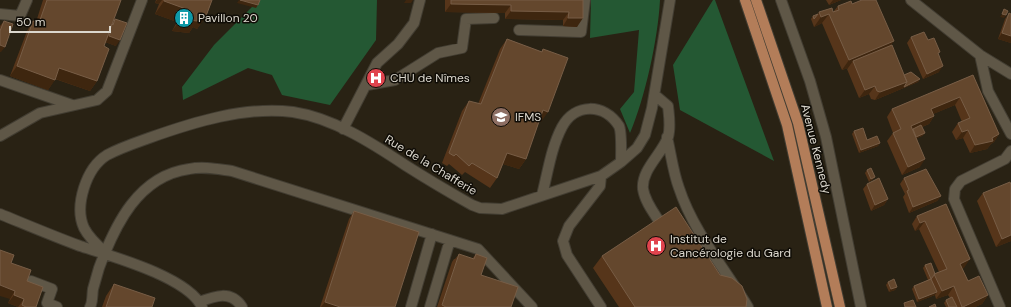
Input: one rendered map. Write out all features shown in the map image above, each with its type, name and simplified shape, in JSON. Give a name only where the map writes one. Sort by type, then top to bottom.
[{"type":"main road","name":"Avenue Kennedy","points":[[745,0],[787,125],[827,307]]},
{"type":"main road","name":"Avenue Kennedy","points":[[756,0],[798,122],[840,307]]},
{"type":"street","points":[[0,14],[20,16],[27,0]]},
{"type":"street","points":[[0,136],[40,113],[97,100],[107,92],[142,0]]},
{"type":"street","points":[[343,129],[377,63],[398,44],[414,22],[420,0]]},
{"type":"street","points":[[518,30],[581,32],[585,0]]},
{"type":"street","points":[[621,162],[637,148],[645,135],[654,95],[670,0]]},
{"type":"street","points":[[781,0],[810,81],[826,136],[861,307]]},
{"type":"street","points":[[911,0],[980,55],[1011,74]]},
{"type":"street","points":[[367,85],[395,80],[438,53],[462,48],[466,19],[494,18]]},
{"type":"street","points":[[980,55],[988,91],[1011,134]]},
{"type":"street","points":[[0,80],[72,105]]},
{"type":"street","points":[[654,95],[668,106],[670,124],[668,137],[678,188],[689,213],[748,307]]},
{"type":"street","points":[[542,195],[553,150],[563,126],[578,112],[590,107],[606,112],[620,127],[621,162]]},
{"type":"street","name":"Rue de la Chafferie","points":[[106,253],[93,241],[84,228],[81,204],[82,192],[95,166],[106,156],[127,146],[178,128],[245,112],[294,112],[343,129],[387,153],[472,205],[480,208],[502,209],[601,176],[621,162]]},
{"type":"street","points":[[661,224],[645,199],[643,181],[668,137]]},
{"type":"street","points":[[1000,307],[954,199],[954,189],[961,181],[1005,159],[1011,151]]},
{"type":"street","points":[[90,307],[93,290],[106,253],[116,229],[129,205],[144,190],[164,175],[189,168],[210,168],[232,171],[478,249],[532,307]]},
{"type":"street","points":[[601,176],[600,186],[570,226],[563,241],[567,255],[601,307]]},
{"type":"street","points":[[0,214],[81,246],[106,253],[175,282],[190,292],[200,304],[213,297],[227,296],[234,299],[242,307]]},
{"type":"street","points":[[411,307],[432,234]]},
{"type":"street","points":[[430,307],[450,240]]},
{"type":"street","points":[[31,281],[52,289],[47,303],[57,307]]},
{"type":"green space","points":[[259,0],[377,0],[376,40],[330,105],[282,95],[272,75],[248,68],[183,100],[182,87],[214,45]]},
{"type":"green space","points":[[591,0],[660,0],[657,32],[646,86],[630,133],[620,109],[634,92],[639,30],[590,38]]},
{"type":"green space","points":[[713,0],[715,0],[774,161],[680,110],[673,65]]},
{"type":"building","points":[[47,0],[121,0],[104,46],[109,49],[97,81],[59,68],[55,80],[17,66],[33,21],[39,23]]},
{"type":"building","points":[[164,0],[212,0],[206,16],[197,13],[197,21],[181,19],[186,9]]},
{"type":"building","points":[[240,0],[260,0],[258,5]]},
{"type":"building","points":[[451,0],[583,0],[583,18],[568,18],[569,12],[511,11],[511,5],[451,4]]},
{"type":"building","points":[[862,0],[876,0],[894,41],[849,60],[829,14],[821,17],[819,12],[832,8],[833,12],[839,10],[838,6],[851,1],[852,4]]},
{"type":"building","points":[[1004,9],[1008,11],[1006,15],[1002,14]]},
{"type":"building","points":[[1009,13],[1011,14],[1011,36],[1002,33]]},
{"type":"building","points":[[115,19],[127,23],[120,40],[109,36],[111,31],[109,30]]},
{"type":"building","points":[[4,21],[13,24],[5,47],[0,45],[0,31]]},
{"type":"building","points":[[924,32],[928,40],[934,38],[940,52],[938,53],[943,66],[927,74],[911,37]]},
{"type":"building","name":"IFMS","points":[[507,39],[542,52],[543,49],[568,58],[548,112],[543,110],[526,159],[507,153],[497,178],[472,163],[469,166],[456,154],[454,156],[449,153],[469,101],[481,104]]},
{"type":"building","points":[[892,45],[907,82],[880,92],[877,91],[875,86],[865,90],[853,61]]},
{"type":"building","points":[[911,72],[920,79],[904,87],[907,82],[904,75]]},
{"type":"building","points":[[973,75],[999,134],[992,138],[993,141],[975,145],[968,130],[962,132],[958,123],[970,118],[960,97],[931,109],[934,116],[911,126],[925,159],[908,167],[893,133],[901,129],[892,109]]},
{"type":"building","points":[[921,125],[925,133],[916,137],[913,129]]},
{"type":"building","points":[[863,128],[867,140],[877,136],[880,143],[861,150],[854,131]]},
{"type":"building","points":[[871,168],[875,177],[871,179],[867,170]]},
{"type":"building","points":[[926,169],[941,196],[913,207],[907,191],[909,190],[904,178]]},
{"type":"building","points":[[879,178],[888,199],[875,205],[867,184]]},
{"type":"building","points":[[1010,182],[1011,235],[1002,239],[983,193]]},
{"type":"building","points":[[946,204],[970,259],[960,264],[968,281],[979,276],[988,295],[963,307],[954,286],[942,291],[934,274],[947,269],[925,221],[920,223],[917,216]]},
{"type":"building","name":"Institut de Cancérologie du Gard","points":[[676,207],[720,275],[732,278],[742,286],[747,299],[746,307],[635,307],[602,256]]},
{"type":"building","points":[[354,211],[419,232],[395,307],[340,307],[325,302]]},
{"type":"building","points":[[0,250],[14,255],[11,263],[31,270],[27,281],[43,287],[36,307],[26,307],[22,305],[24,299],[14,295],[15,291],[0,285]]},
{"type":"building","points":[[459,254],[474,259],[476,254],[487,258],[481,275],[518,287],[511,307],[446,307],[442,305]]},
{"type":"building","points":[[931,263],[935,274],[931,279],[925,265]]},
{"type":"building","points":[[894,279],[897,287],[891,289],[888,282]]},
{"type":"building","points":[[931,279],[937,292],[919,299],[914,286]]},
{"type":"building","points":[[114,284],[155,298],[152,307],[106,307]]},
{"type":"building","points":[[952,297],[957,307],[949,307],[946,300]]},
{"type":"building","points":[[913,300],[916,307],[905,307],[904,303]]},
{"type":"building","points":[[935,304],[936,307],[929,307]]},
{"type":"place","name":"Pavillon 20","points":[[184,18]]},
{"type":"place","name":"CHU de Nîmes","points":[[376,78]]},
{"type":"place","name":"IFMS","points":[[501,117]]},
{"type":"place","name":"Institut de Cancérologie du Gard","points":[[656,246]]}]
